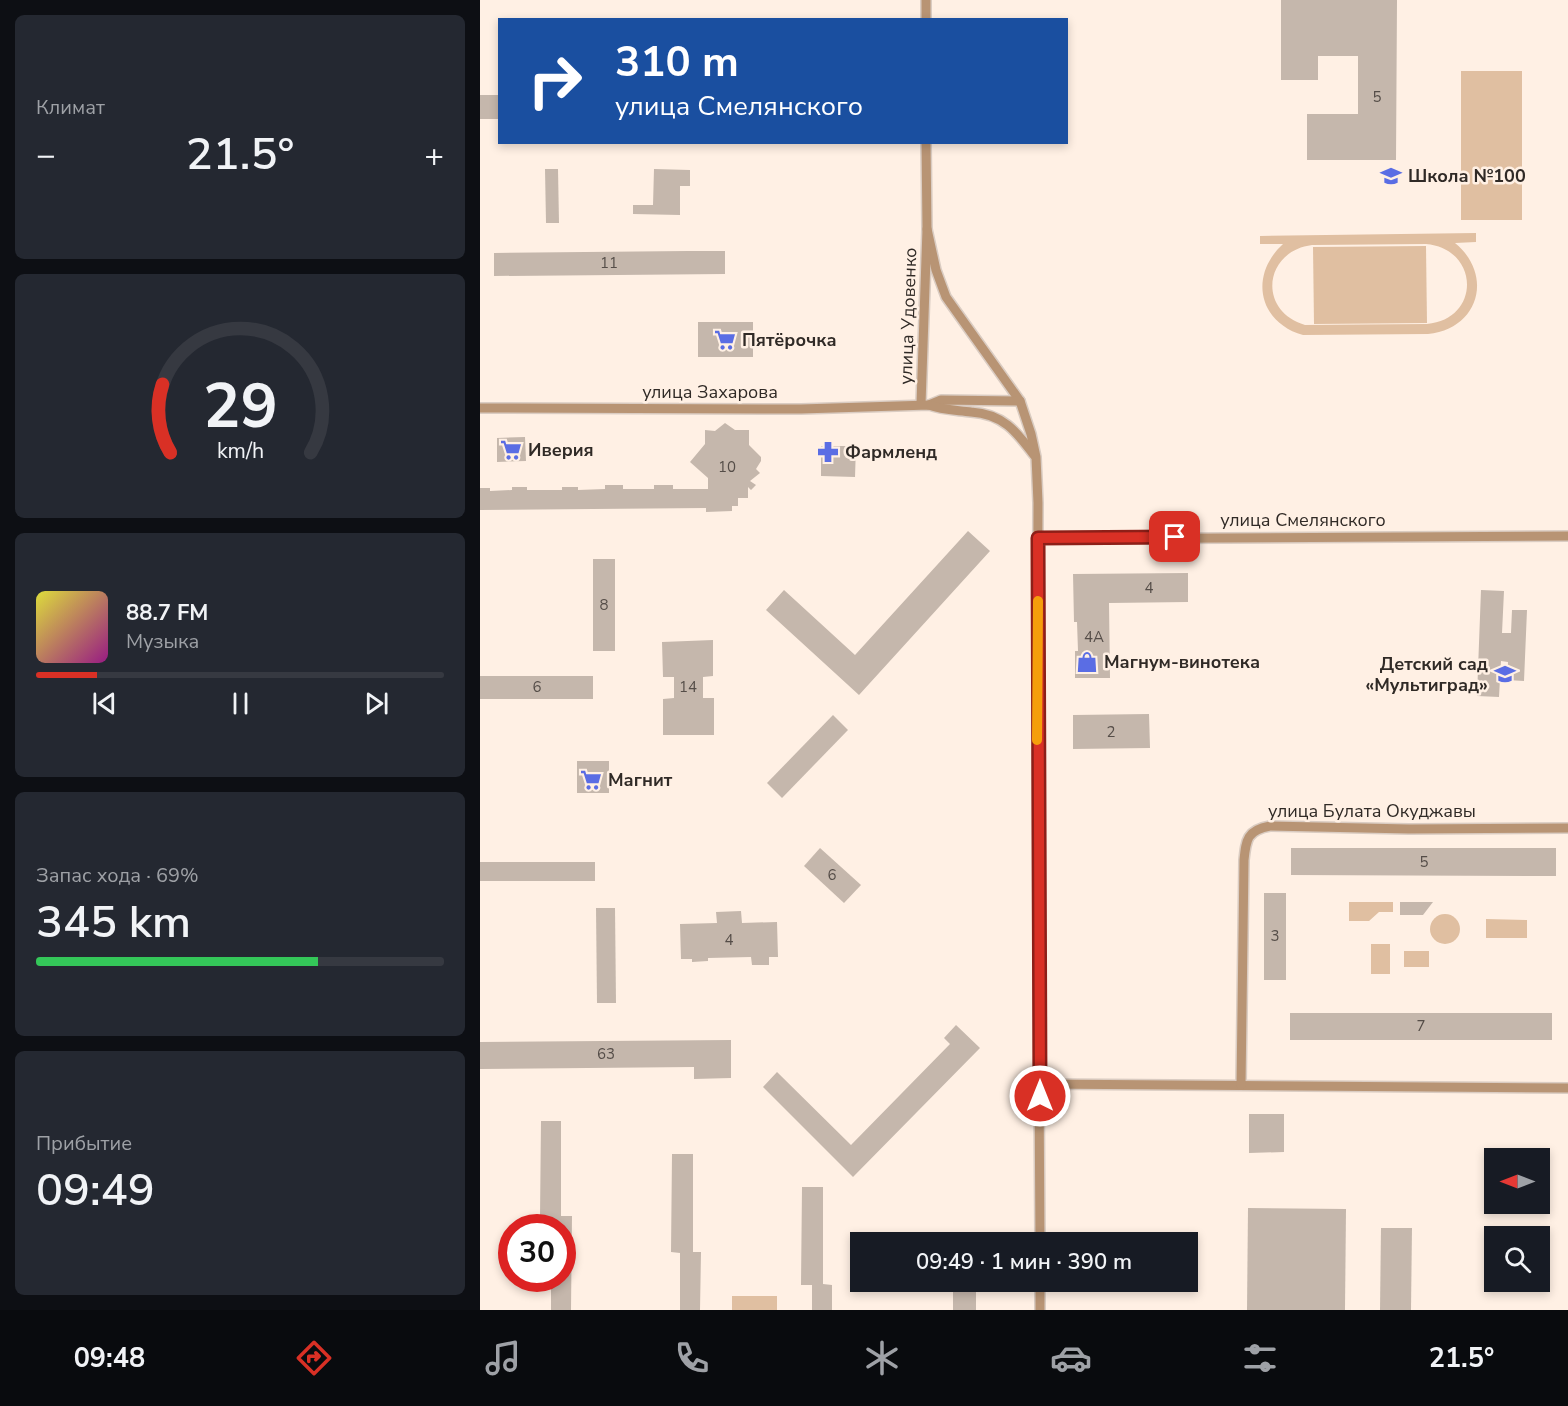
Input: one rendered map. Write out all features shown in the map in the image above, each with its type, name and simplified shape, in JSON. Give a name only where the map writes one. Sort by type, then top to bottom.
[{"type":"street","points":[[926,0],[926,18]]},
{"type":"street","name":"улица Удовенко","points":[[925,405],[926,144]]},
{"type":"street","name":"улица Удовенко","points":[[927,229],[936,270],[946,297],[1020,401]]},
{"type":"street","points":[[925,405],[940,400],[1020,401],[1036,457],[1040,1232]]},
{"type":"street","name":"улица Захарова","points":[[480,408],[801,409],[925,405],[940,409],[979,412],[1005,421]]},
{"type":"street","points":[[1005,421],[1025,416]]},
{"type":"street","points":[[1005,421],[1036,457]]},
{"type":"street","name":"улица Смелянского","points":[[1038,538],[1568,536]]},
{"type":"street","name":"улица Булата Окуджавы","points":[[1241,1085],[1244,860],[1251,833],[1259,828],[1270,826],[1409,829],[1568,828]]},
{"type":"street","points":[[1040,1084],[1568,1088]]},
{"type":"street","points":[[1040,1292],[1040,1310]]},
{"type":"shaded area","points":[[1461,71],[1522,71],[1522,220],[1461,220]]},
{"type":"shaded area","points":[[1476,233],[1476,242],[1455,243],[1467,256],[1474,270],[1477,285],[1475,299],[1469,311],[1459,322],[1445,330],[1428,334],[1303,335],[1288,329],[1276,320],[1268,309],[1263,296],[1265,269],[1272,256],[1283,244],[1260,244],[1260,236]],"holes":[[[1426,244],[1444,249],[1457,258],[1464,270],[1467,284],[1465,298],[1457,310],[1445,319],[1427,324],[1305,325],[1290,318],[1279,307],[1273,295],[1272,282],[1276,269],[1284,258],[1296,250],[1312,245]]]},
{"type":"shaded area","points":[[1426,246],[1427,323],[1314,324],[1313,247]]},
{"type":"shaded area","points":[[1349,902],[1393,902],[1393,912],[1379,912],[1369,921],[1349,921]]},
{"type":"shaded area","points":[[1445,914],[1451,915],[1459,923],[1459,935],[1451,943],[1445,944],[1439,943],[1431,935],[1430,929],[1431,923],[1439,915]]},
{"type":"shaded area","points":[[1486,919],[1527,920],[1527,938],[1486,938]]},
{"type":"shaded area","points":[[1371,944],[1390,944],[1390,974],[1371,974]]},
{"type":"shaded area","points":[[1404,951],[1429,951],[1429,967],[1404,967]]},
{"type":"shaded area","points":[[732,1296],[777,1296],[777,1310],[732,1310]]},
{"type":"building","points":[[1281,0],[1397,0],[1396,160],[1307,160],[1307,114],[1358,114],[1358,56],[1318,56],[1318,80],[1281,80]]},
{"type":"building","points":[[480,95],[498,95],[498,119],[480,119]]},
{"type":"building","points":[[545,169],[558,169],[559,223],[546,223]]},
{"type":"building","points":[[654,169],[690,170],[690,186],[680,186],[680,215],[633,214],[633,205],[653,205]]},
{"type":"building","points":[[725,251],[725,274],[494,276],[494,253]]},
{"type":"building","name":"Пятёрочка","points":[[698,322],[753,322],[753,357],[698,357]]},
{"type":"building","points":[[725,423],[735,430],[749,430],[749,445],[761,457],[756,469],[760,473],[750,481],[756,485],[751,490],[748,487],[748,498],[738,498],[738,506],[732,506],[732,511],[706,512],[706,508],[480,510],[480,488],[490,488],[490,491],[512,490],[512,487],[527,487],[527,490],[562,490],[562,487],[578,487],[578,490],[605,489],[605,485],[623,485],[623,489],[654,489],[654,485],[673,485],[673,489],[708,489],[708,478],[690,462],[705,444],[705,430],[715,431]]},
{"type":"building","name":"Иверия","points":[[525,437],[526,461],[497,462],[497,438]]},
{"type":"building","points":[[821,446],[856,446],[855,477],[821,476]]},
{"type":"building","points":[[968,531],[990,551],[859,695],[766,610],[784,590],[855,655]]},
{"type":"building","points":[[593,559],[615,559],[615,651],[593,651]]},
{"type":"building","points":[[1188,573],[1188,602],[1109,603],[1110,678],[1075,678],[1075,651],[1078,651],[1077,622],[1074,622],[1073,574]]},
{"type":"building","points":[[1481,590],[1504,591],[1502,633],[1511,633],[1512,610],[1527,610],[1524,681],[1507,680],[1508,662],[1501,661],[1499,697],[1477,696]]},
{"type":"building","points":[[713,640],[713,676],[703,677],[703,698],[714,698],[714,735],[663,735],[663,699],[674,698],[674,677],[663,677],[662,642]]},
{"type":"building","points":[[480,676],[593,676],[593,699],[480,699]]},
{"type":"building","points":[[1149,714],[1150,748],[1073,749],[1073,715]]},
{"type":"building","points":[[833,715],[848,730],[782,798],[767,783]]},
{"type":"building","points":[[577,761],[609,761],[609,793],[577,793]]},
{"type":"building","points":[[820,848],[861,885],[844,903],[804,866]]},
{"type":"building","points":[[1291,848],[1556,848],[1556,876],[1291,875]]},
{"type":"building","points":[[480,862],[595,862],[595,881],[480,881]]},
{"type":"building","points":[[1264,893],[1286,893],[1286,980],[1264,980]]},
{"type":"building","points":[[1400,902],[1433,902],[1423,915],[1400,915]]},
{"type":"building","points":[[596,908],[615,908],[616,1003],[597,1003]]},
{"type":"building","points":[[741,911],[742,923],[777,922],[778,957],[769,957],[769,965],[752,965],[751,957],[708,958],[708,961],[692,962],[692,959],[681,959],[680,924],[717,923],[716,912]]},
{"type":"building","points":[[1290,1013],[1552,1013],[1552,1040],[1290,1040]]},
{"type":"building","points":[[956,1025],[980,1048],[853,1177],[763,1087],[777,1072],[851,1145],[950,1044],[944,1038]]},
{"type":"building","points":[[731,1040],[731,1078],[694,1079],[694,1067],[480,1069],[480,1042]]},
{"type":"building","points":[[1249,1114],[1284,1114],[1284,1152],[1249,1153]]},
{"type":"building","points":[[541,1121],[561,1121],[561,1214],[540,1214]]},
{"type":"building","points":[[672,1154],[693,1154],[693,1252],[701,1252],[700,1310],[680,1310],[680,1253],[671,1252]]},
{"type":"building","points":[[802,1187],[823,1187],[823,1284],[832,1285],[832,1310],[812,1310],[812,1285],[801,1285]]},
{"type":"building","points":[[1248,1208],[1346,1209],[1345,1310],[1247,1310]]},
{"type":"building","points":[[1381,1228],[1412,1228],[1411,1310],[1380,1310]]},
{"type":"building","points":[[551,1292],[571,1292],[571,1310],[551,1310]]},
{"type":"building","points":[[953,1292],[976,1292],[976,1310],[953,1310]]},
{"type":"slow traffic","points":[[1037,740],[1038,601]]},
{"type":"place","name":"Школа №100","points":[[1391,176]]},
{"type":"place","name":"Пятёрочка","points":[[725,340]]},
{"type":"place","name":"Иверия","points":[[511,450]]},
{"type":"place","name":"Фармленд","points":[[828,452]]},
{"type":"place","name":"Магнум-винотека","points":[[1087,662]]},
{"type":"place","name":"Детский сад «Мультиград»","points":[[1505,674]]},
{"type":"place","name":"Магнит","points":[[591,780]]},
{"type":"route","points":[[1040,1096],[1037,770],[1038,538],[1175,537]]}]
